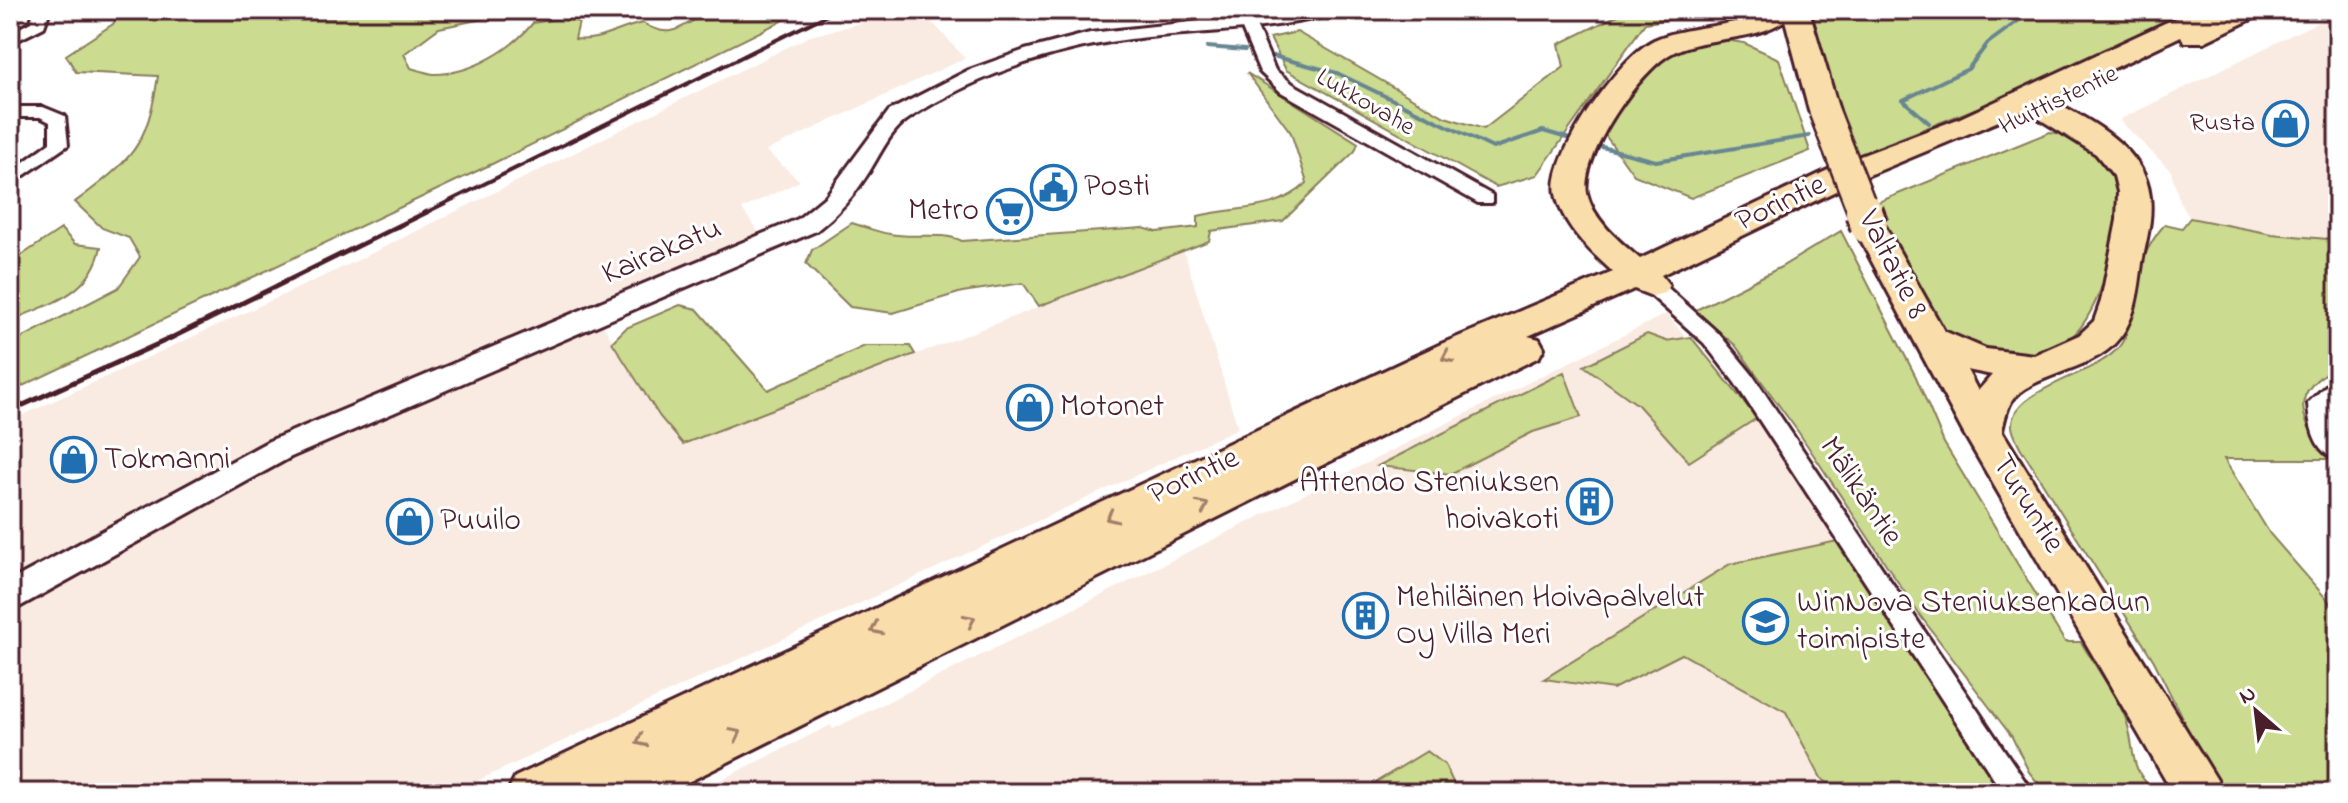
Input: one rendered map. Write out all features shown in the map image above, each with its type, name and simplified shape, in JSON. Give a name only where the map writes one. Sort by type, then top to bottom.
[{"type":"highway","points":[[1629,260],[1576,204],[1569,184],[1571,171],[1603,113],[1636,65],[1664,45],[1755,24],[1783,10]]},
{"type":"highway","name":"Valtatie 8","points":[[1796,10],[1824,111],[1869,226],[1929,338]]},
{"type":"highway","name":"Huittistentie","points":[[1861,176],[2001,130],[2036,104],[2215,10]]},
{"type":"highway","name":"Huittistentie","points":[[2036,104],[2249,10]]},
{"type":"highway","points":[[1720,32],[1764,35],[1784,42],[1808,57]]},
{"type":"highway","points":[[1982,432],[1994,396],[2007,382],[2086,348],[2111,323],[2121,296],[2134,205],[2131,180],[2122,165],[2080,128],[2036,104]]},
{"type":"highway","name":"Porintie","points":[[616,793],[1651,248],[1699,243],[1861,176]]},
{"type":"highway","name":"Porintie","points":[[532,793],[1514,327],[1579,302],[1629,260],[1861,176]]},
{"type":"highway","points":[[1514,327],[1562,297],[1587,270],[1592,259],[1629,260]]},
{"type":"highway","points":[[1929,338],[1979,361],[2040,369]]},
{"type":"highway","name":"Turuntie","points":[[1929,338],[1982,432],[2200,793]]},
{"type":"main road","name":"Kairakatu","points":[[10,598],[158,513],[280,449],[807,225],[839,202],[884,128],[897,116],[996,64],[1169,20],[1248,24],[1327,10]]},
{"type":"street","points":[[10,39],[38,24],[42,10]]},
{"type":"street","name":"Lukkovahe","points":[[1248,24],[1268,72],[1287,88],[1485,199]]},
{"type":"street","points":[[10,112],[43,112],[59,120],[59,145],[10,180]]},
{"type":"street","name":"Mälikäntie","points":[[1629,260],[1711,338],[1743,378],[2019,793]]},
{"type":"street","points":[[2338,387],[2319,403],[2320,428],[2338,452]]},
{"type":"shaded area","points":[[921,10],[965,58],[766,151],[800,181],[742,209],[759,233],[589,303],[660,417],[684,444],[1184,251],[1238,428],[451,793],[10,793],[10,421],[352,263],[810,36]]},
{"type":"shaded area","points":[[2332,15],[2338,17],[2338,240],[2272,234],[2190,218],[2180,203],[2171,171],[2119,120]]},
{"type":"shaded area","points":[[1666,314],[1757,418],[2016,793],[694,793],[831,725],[833,729]]},
{"type":"green space","points":[[121,10],[494,10],[482,19],[439,28],[404,54],[411,68],[435,74],[476,65],[502,51],[533,23],[562,18],[579,22],[575,39],[584,39],[601,37],[643,23],[655,29],[674,30],[718,10],[793,10],[794,15],[494,163],[10,392],[10,344],[118,288],[140,257],[129,238],[102,228],[75,202],[134,150],[154,100],[158,76],[76,72],[66,55],[113,24]]},
{"type":"green space","points":[[1628,10],[1735,10],[1645,23],[1537,175],[1496,187],[1286,70],[1270,38],[1297,32],[1445,117],[1484,129],[1564,67],[1559,44]]},
{"type":"green space","points":[[1806,10],[2191,10],[1995,101],[1855,156],[1836,108]]},
{"type":"green space","points":[[1713,38],[1744,43],[1779,59],[1810,151],[1691,198],[1634,175],[1605,135],[1640,75],[1659,56],[1686,44]]},
{"type":"green space","points":[[1247,73],[1358,143],[1355,151],[1283,221],[1211,231],[1209,241],[1039,306],[1023,283],[962,292],[893,313],[850,307],[806,264],[812,250],[852,223],[890,234],[945,236],[962,241],[1143,228],[1157,232],[1198,227],[1198,216],[1256,207],[1282,199],[1307,183],[1291,133]]},
{"type":"green space","points":[[2050,132],[2072,137],[2093,148],[2110,164],[2119,185],[2119,221],[2101,290],[2081,327],[2070,338],[2045,351],[2019,355],[1992,354],[1960,344],[1932,319],[1876,203]]},
{"type":"green space","points":[[2190,218],[2272,234],[2338,240],[2338,366],[2310,387],[2303,408],[2312,432],[2330,459],[2224,459],[2270,534],[2338,612],[2338,793],[2224,793],[2200,754],[2154,661],[2012,430],[2016,412],[2025,402],[2102,361],[2120,345],[2127,331],[2135,281],[2149,247],[2165,224],[2182,228]]},
{"type":"green space","points":[[61,229],[75,244],[101,247],[96,263],[88,276],[67,295],[10,321],[10,263]]},
{"type":"green space","points":[[1841,231],[1916,377],[1944,443],[2065,642],[2081,642],[2109,687],[2124,714],[2140,774],[2157,793],[2046,793],[2029,772],[2012,737],[1919,614],[1799,433],[1735,345],[1694,311],[1781,267]]},
{"type":"green space","points":[[680,305],[697,309],[768,390],[865,346],[910,346],[915,354],[683,444],[660,417],[612,342],[626,328]]},
{"type":"green space","points":[[1647,334],[1666,341],[1691,337],[1757,418],[1689,462],[1638,405],[1584,366]]},
{"type":"green space","points":[[1564,372],[1581,417],[1533,432],[1450,474],[1378,466]]},
{"type":"green space","points":[[1842,540],[2004,793],[1840,793],[1821,778],[1786,712],[1682,654],[1613,689],[1544,679],[1730,564]]},
{"type":"green space","points":[[1427,751],[1445,765],[1458,793],[1358,793]]},
{"type":"waterway","points":[[1929,123],[1903,100],[1968,69],[1988,43],[2033,10]]},
{"type":"waterway","points":[[1207,47],[1245,50]]},
{"type":"waterway","points":[[1269,55],[1337,73],[1493,148],[1543,131],[1567,138]]},
{"type":"waterway","points":[[1598,146],[1656,161],[1809,136]]},
{"type":"railway","points":[[423,214],[837,10]]},
{"type":"railway","points":[[10,411],[169,339],[427,212]]},
{"type":"place","name":"Rusta","points":[[2286,124]]},
{"type":"place","name":"Posti","points":[[1053,187]]},
{"type":"place","name":"Metro","points":[[1010,211]]},
{"type":"place","name":"Motonet","points":[[1029,407]]},
{"type":"place","name":"Tokmanni","points":[[73,460]]},
{"type":"place","name":"Attendo Steniuksen hoivakoti","points":[[1590,501]]},
{"type":"place","name":"Puuilo","points":[[409,521]]},
{"type":"place","name":"Mehiläinen Hoivapalvelut Oy Villa Meri","points":[[1365,616]]},
{"type":"place","name":"WinNova Steniuksenkadun toimipiste","points":[[1766,621]]}]
